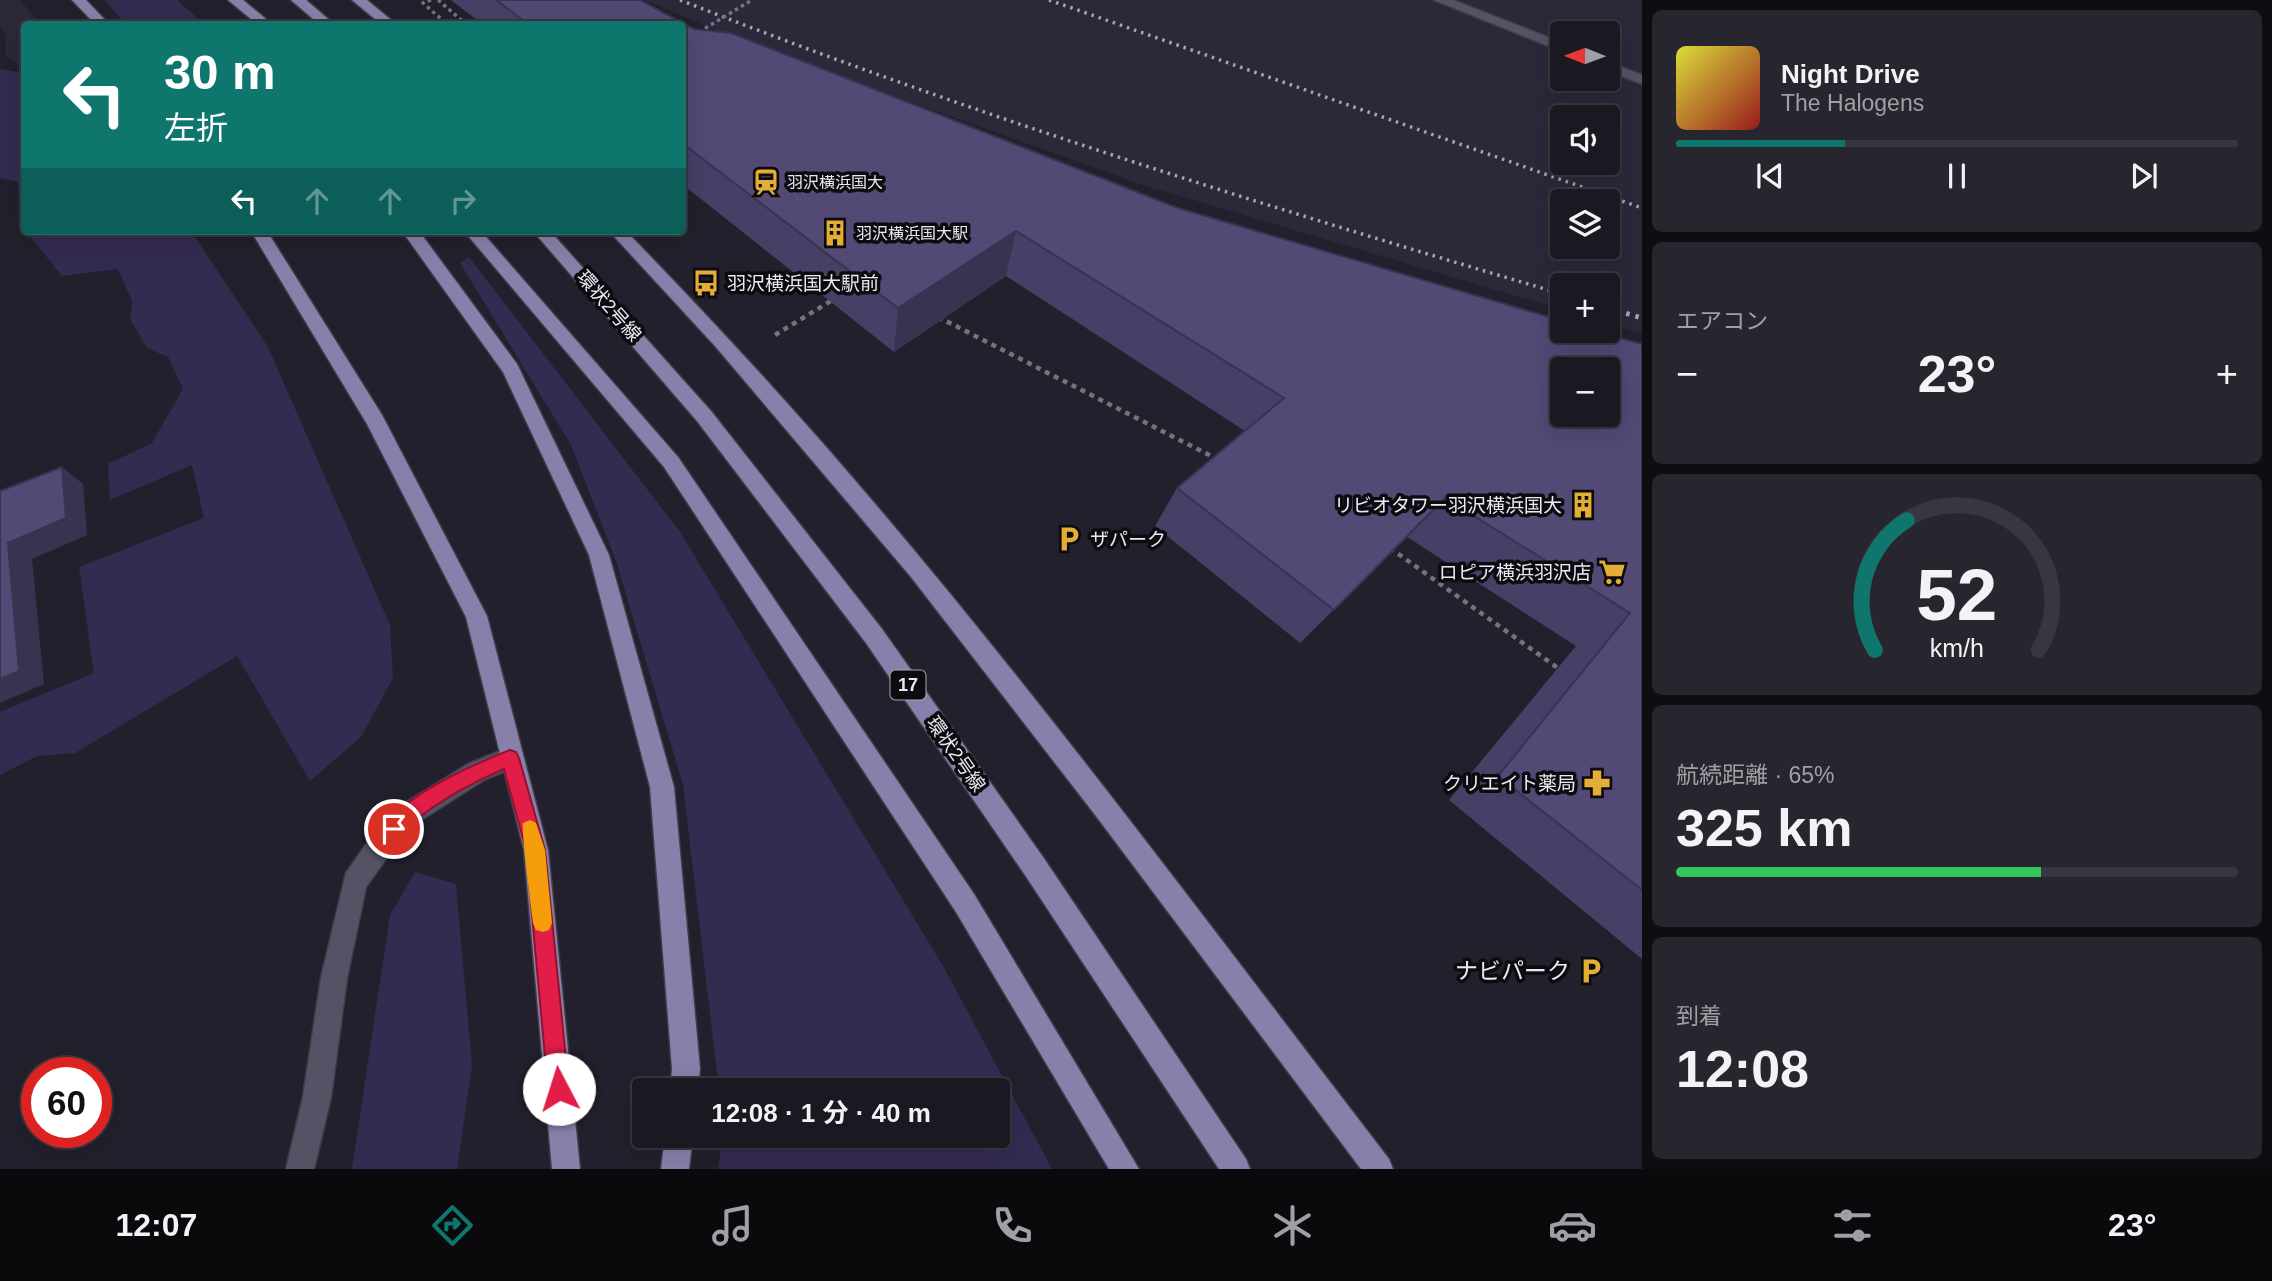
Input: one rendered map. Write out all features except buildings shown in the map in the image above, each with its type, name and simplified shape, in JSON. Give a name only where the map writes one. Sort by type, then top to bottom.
[{"type":"main road","points":[[79,0],[99,21]]},
{"type":"main road","points":[[235,0],[261,21]]},
{"type":"main road","points":[[298,0],[323,21]]},
{"type":"main road","points":[[359,0],[386,21]]},
{"type":"main road","points":[[261,235],[375,420],[476,616],[510,758],[536,850],[566,1169]]},
{"type":"main road","points":[[413,235],[511,369],[599,555],[662,787],[685,1078]]},
{"type":"main road","points":[[475,235],[671,462],[965,903],[1125,1169]]},
{"type":"main road","name":"環状2号線","points":[[545,235],[704,416],[874,636],[1034,866],[1236,1169]]},
{"type":"main road","points":[[621,235],[743,363],[998,667],[1379,1169]]},
{"type":"main road","points":[[676,1169],[678,1148]]},
{"type":"street","points":[[1441,0],[1550,43]]},
{"type":"street","points":[[1620,71],[1642,80]]},
{"type":"street","points":[[300,1169],[317,1097],[334,978],[355,882],[382,843],[406,816],[476,772],[510,758]]},
{"type":"path","points":[[431,0],[423,3],[444,21]]},
{"type":"path","points":[[438,0],[462,21]]},
{"type":"path","points":[[694,35],[752,0]]},
{"type":"path","points":[[775,335],[838,297]]},
{"type":"path","points":[[931,315],[943,318],[1223,462]]},
{"type":"path","points":[[1381,543],[1563,672]]},
{"type":"shaded area","points":[[0,0],[20,0],[38,21],[21,21],[21,66],[6,56],[6,36],[0,26]]},
{"type":"shaded area","points":[[105,0],[177,0],[201,21],[122,21]]},
{"type":"shaded area","points":[[645,0],[1642,0],[1642,334],[1620,328],[1620,273],[1550,273],[1550,306],[1143,185],[741,41]]},
{"type":"shaded area","points":[[0,69],[21,72],[21,224],[18,182],[0,178]]},
{"type":"shaded area","points":[[29,235],[194,235],[268,347],[390,625],[393,678],[361,737],[310,781],[237,656],[75,753],[37,756],[0,775],[0,712],[94,673],[79,567],[204,518],[192,465],[110,500],[108,464],[152,443],[183,389],[168,357],[147,348],[130,319],[132,301],[118,269],[62,276]]},
{"type":"shaded area","points":[[469,257],[680,532],[943,966],[1003,1078],[718,1078],[683,785],[616,561],[571,445],[460,263]]},
{"type":"shaded area","points":[[415,872],[456,884],[472,1066],[457,1169],[352,1169],[390,915]]},
{"type":"shaded area","points":[[1010,1091],[1052,1169],[718,1169],[721,1148],[1010,1148]]},
{"type":"railway","points":[[680,0],[1007,120],[1339,227],[1550,290]]},
{"type":"railway","points":[[1049,0],[1642,208]]},
{"type":"railway","points":[[1620,312],[1642,318]]},
{"type":"slow traffic","points":[[530,829],[536,850],[543,923]]},
{"type":"place","name":"羽沢横浜国大","points":[[766,182]]},
{"type":"place","name":"羽沢横浜国大駅","points":[[835,233]]},
{"type":"place","name":"羽沢横浜国大駅前","points":[[706,283]]},
{"type":"place","name":"リビオタワー羽沢横浜国大","points":[[1583,505]]},
{"type":"place","name":"ザパーク","points":[[1069,539]]},
{"type":"place","name":"ロピア横浜羽沢店","points":[[1612,572]]},
{"type":"place","name":"クリエイト薬局","points":[[1597,783]]},
{"type":"place","name":"ナビパーク","points":[[1591,971]]},
{"type":"route","points":[[394,829],[406,816],[444,790],[476,772],[510,758],[536,850],[559,1089]]}]
